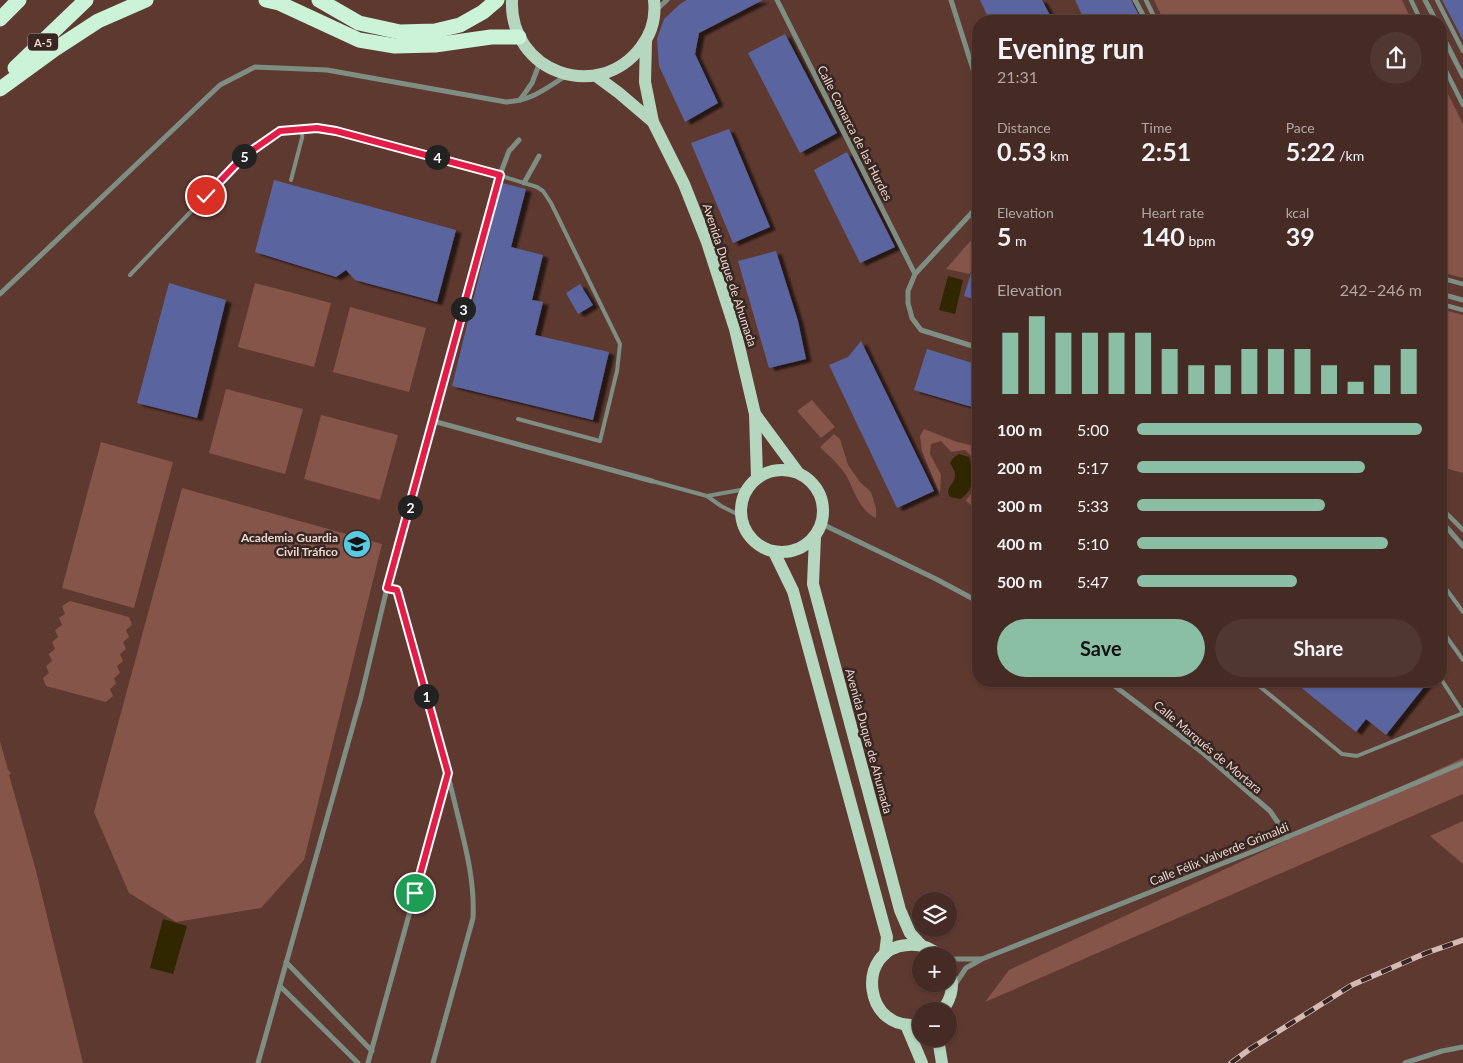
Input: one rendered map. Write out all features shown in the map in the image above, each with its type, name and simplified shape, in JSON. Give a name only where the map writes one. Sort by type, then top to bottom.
[{"type":"highway","points":[[0,19],[19,0]]},
{"type":"highway","name":"A-5","points":[[0,83],[86,0]]},
{"type":"highway","points":[[0,89],[55,49],[98,21],[146,0]]},
{"type":"highway","points":[[266,0],[279,3],[359,40],[395,46],[435,45],[491,37],[519,37]]},
{"type":"highway","points":[[318,0],[359,23],[400,32],[435,31],[460,25],[484,12],[497,0]]},
{"type":"main road","points":[[512,0],[513,20],[519,37],[532,55],[548,68],[568,75],[596,76],[616,70],[634,57],[646,41],[653,26],[655,5]]},
{"type":"main road","name":"Avenida Duque de Ahumada","points":[[646,41],[645,82],[653,122],[684,184],[707,242],[734,329],[755,414],[757,477]]},
{"type":"main road","name":"Avenida Duque de Ahumada","points":[[596,76],[653,122]]},
{"type":"main road","name":"Avenida Duque de Ahumada","points":[[755,414],[797,471]]},
{"type":"main road","points":[[770,470],[797,471],[810,479],[819,491],[824,508],[822,524],[815,537],[802,548],[788,552],[774,552],[759,546],[749,536],[742,523],[741,504],[746,489],[757,477],[770,470]]},
{"type":"main road","name":"Avenida Duque de Ahumada","points":[[815,537],[812,584],[900,910],[910,933],[922,946]]},
{"type":"main road","points":[[774,552],[793,591],[887,938],[885,954],[874,971],[872,980],[873,997],[883,1013],[890,1018],[906,1025],[912,1025]]},
{"type":"main road","points":[[885,954],[904,945],[922,946]]},
{"type":"main road","points":[[906,1025],[922,1063]]},
{"type":"main road","points":[[939,1047],[942,1063]]},
{"type":"street","points":[[655,5],[667,0]]},
{"type":"street","name":"Calle Comarca de las Hurdes","points":[[777,0],[915,274]]},
{"type":"street","points":[[951,0],[972,66]]},
{"type":"street","points":[[1135,0],[1143,15]]},
{"type":"street","points":[[1146,0],[1153,15]]},
{"type":"street","points":[[1411,0],[1418,15]]},
{"type":"street","points":[[1425,0],[1433,15]]},
{"type":"street","points":[[1437,0],[1445,15]]},
{"type":"street","points":[[1447,20],[1463,51]]},
{"type":"street","points":[[1447,45],[1463,76]]},
{"type":"street","points":[[519,101],[532,83],[540,61]]},
{"type":"street","points":[[0,294],[220,85],[255,67],[327,70],[506,102],[532,97],[568,75]]},
{"type":"street","points":[[1447,73],[1463,105]]},
{"type":"street","points":[[258,1063],[361,696],[387,588],[500,175],[509,151],[518,140]]},
{"type":"street","points":[[524,182],[539,156]]},
{"type":"street","points":[[972,213],[915,274],[908,291],[908,303],[912,318],[922,330],[972,346]]},
{"type":"street","points":[[1447,280],[1463,284]]},
{"type":"street","points":[[1447,296],[1463,300]]},
{"type":"street","points":[[1447,306],[1463,310]]},
{"type":"street","points":[[433,421],[652,481]]},
{"type":"street","points":[[1447,514],[1463,530]]},
{"type":"street","points":[[822,524],[972,598]]},
{"type":"street","points":[[1447,528],[1463,546]]},
{"type":"street","points":[[387,588],[397,590],[448,773],[472,873],[473,918],[433,1063]]},
{"type":"street","name":"Calle Marqués de Mortara","points":[[1116,687],[1203,753],[1270,811],[1288,837]]},
{"type":"street","name":"Calle Félix Valverde Grimaldi","points":[[957,981],[966,968],[982,959],[1288,837],[1463,763]]},
{"type":"street","points":[[368,1063],[448,773]]},
{"type":"street","name":"Calle Félix Valverde Grimaldi","points":[[957,959],[982,959]]},
{"type":"street","points":[[286,962],[372,1051]]},
{"type":"street","points":[[280,986],[358,1063]]},
{"type":"street","points":[[1405,1063],[1442,1051],[1463,1047]]},
{"type":"lane","points":[[291,180],[303,128]]},
{"type":"lane","points":[[130,275],[244,156],[280,131],[303,128],[336,131],[524,182],[543,191],[551,203],[620,344],[617,371],[600,441],[518,419]]},
{"type":"lane","points":[[652,481],[707,496],[721,506],[741,516]]},
{"type":"lane","points":[[707,496],[746,489]]},
{"type":"lane","points":[[1447,590],[1463,612]]},
{"type":"lane","points":[[1447,637],[1463,660]]},
{"type":"lane","points":[[1260,687],[1342,754],[1357,756],[1463,713],[1446,687]]},
{"type":"shaded area","points":[[1154,0],[1402,0],[1409,15],[1161,15]]},
{"type":"shaded area","points":[[1447,92],[1463,124],[1463,278],[1447,274]]},
{"type":"shaded area","points":[[972,239],[972,267],[970,274],[946,269]]},
{"type":"shaded area","points":[[948,276],[963,280],[955,314],[939,310]]},
{"type":"shaded area","points":[[255,283],[331,303],[314,367],[238,347]]},
{"type":"shaded area","points":[[350,307],[426,328],[409,392],[333,372]]},
{"type":"shaded area","points":[[1447,311],[1463,315],[1463,473],[1447,469]]},
{"type":"shaded area","points":[[226,389],[303,409],[285,474],[209,453]]},
{"type":"shaded area","points":[[812,400],[835,427],[821,438],[797,411]]},
{"type":"shaded area","points":[[321,415],[398,435],[380,500],[304,479]]},
{"type":"shaded area","points":[[924,429],[957,442],[972,445],[972,457],[965,450],[951,452],[941,441],[931,444],[930,454],[941,475],[940,495],[922,451],[920,436]]},
{"type":"shaded area","points":[[834,434],[840,439],[848,465],[860,482],[871,492],[876,508],[876,518],[870,515],[861,505],[847,477],[835,461],[820,447]]},
{"type":"shaded area","points":[[101,442],[173,462],[134,608],[62,588]]},
{"type":"shaded area","points":[[959,454],[969,457],[972,469],[969,491],[960,499],[950,497],[948,490],[955,478],[950,463]]},
{"type":"shaded area","points":[[182,488],[382,544],[304,860],[261,908],[176,922],[129,893],[94,812]]},
{"type":"shaded area","points":[[972,492],[971,505],[966,501]]},
{"type":"shaded area","points":[[70,601],[129,617],[132,625],[126,630],[129,637],[123,642],[126,649],[120,654],[123,661],[117,666],[120,673],[114,678],[116,684],[110,689],[113,696],[106,702],[46,686],[43,678],[49,673],[46,666],[52,661],[49,654],[55,649],[52,642],[58,637],[55,630],[62,625],[59,618],[65,614],[62,606]]},
{"type":"shaded area","points":[[0,741],[8,770],[11,773],[9,775],[35,867],[83,1063],[0,1063]]},
{"type":"shaded area","points":[[1463,758],[1463,794],[985,1002],[1009,970]]},
{"type":"shaded area","points":[[1463,821],[1463,864],[1430,836]]},
{"type":"shaded area","points":[[163,919],[187,926],[173,974],[150,968]]},
{"type":"building","points":[[687,0],[763,0],[699,33],[695,54],[718,103],[685,122],[659,66],[657,39],[664,19]]},
{"type":"building","points":[[980,0],[1042,0],[1050,15],[987,15]]},
{"type":"building","points":[[1075,0],[1131,0],[1139,15],[1082,15]]},
{"type":"building","points":[[1442,0],[1463,0],[1463,40]]},
{"type":"building","points":[[785,34],[837,133],[800,153],[748,53]]},
{"type":"building","points":[[729,129],[770,227],[733,243],[691,143]]},
{"type":"building","points":[[847,152],[895,247],[860,263],[814,170]]},
{"type":"building","points":[[274,180],[456,230],[437,302],[355,280],[346,270],[336,277],[255,252]]},
{"type":"building","points":[[502,183],[526,189],[511,247],[543,255],[532,300],[543,302],[535,335],[609,352],[593,420],[452,386]]},
{"type":"building","points":[[776,251],[798,321],[806,359],[769,368],[738,261]]},
{"type":"building","points":[[972,270],[972,299],[964,296]]},
{"type":"building","points":[[169,283],[226,300],[197,418],[137,403]]},
{"type":"building","points":[[580,284],[593,305],[578,314],[566,293]]},
{"type":"building","points":[[861,341],[934,491],[897,508],[829,365],[848,357]]},
{"type":"building","points":[[927,349],[972,363],[972,407],[914,390]]},
{"type":"building","points":[[1300,687],[1424,687],[1386,735],[1366,719],[1356,732]]},
{"type":"railway","points":[[1231,1063],[1352,985],[1426,953],[1463,940]]},
{"type":"place","name":"Academia Guardia Civil Tráfico","points":[[357,544]]},
{"type":"route","points":[[206,196],[244,156],[280,131],[303,128],[336,131],[500,175],[387,588],[397,590],[448,773],[415,893]]}]
